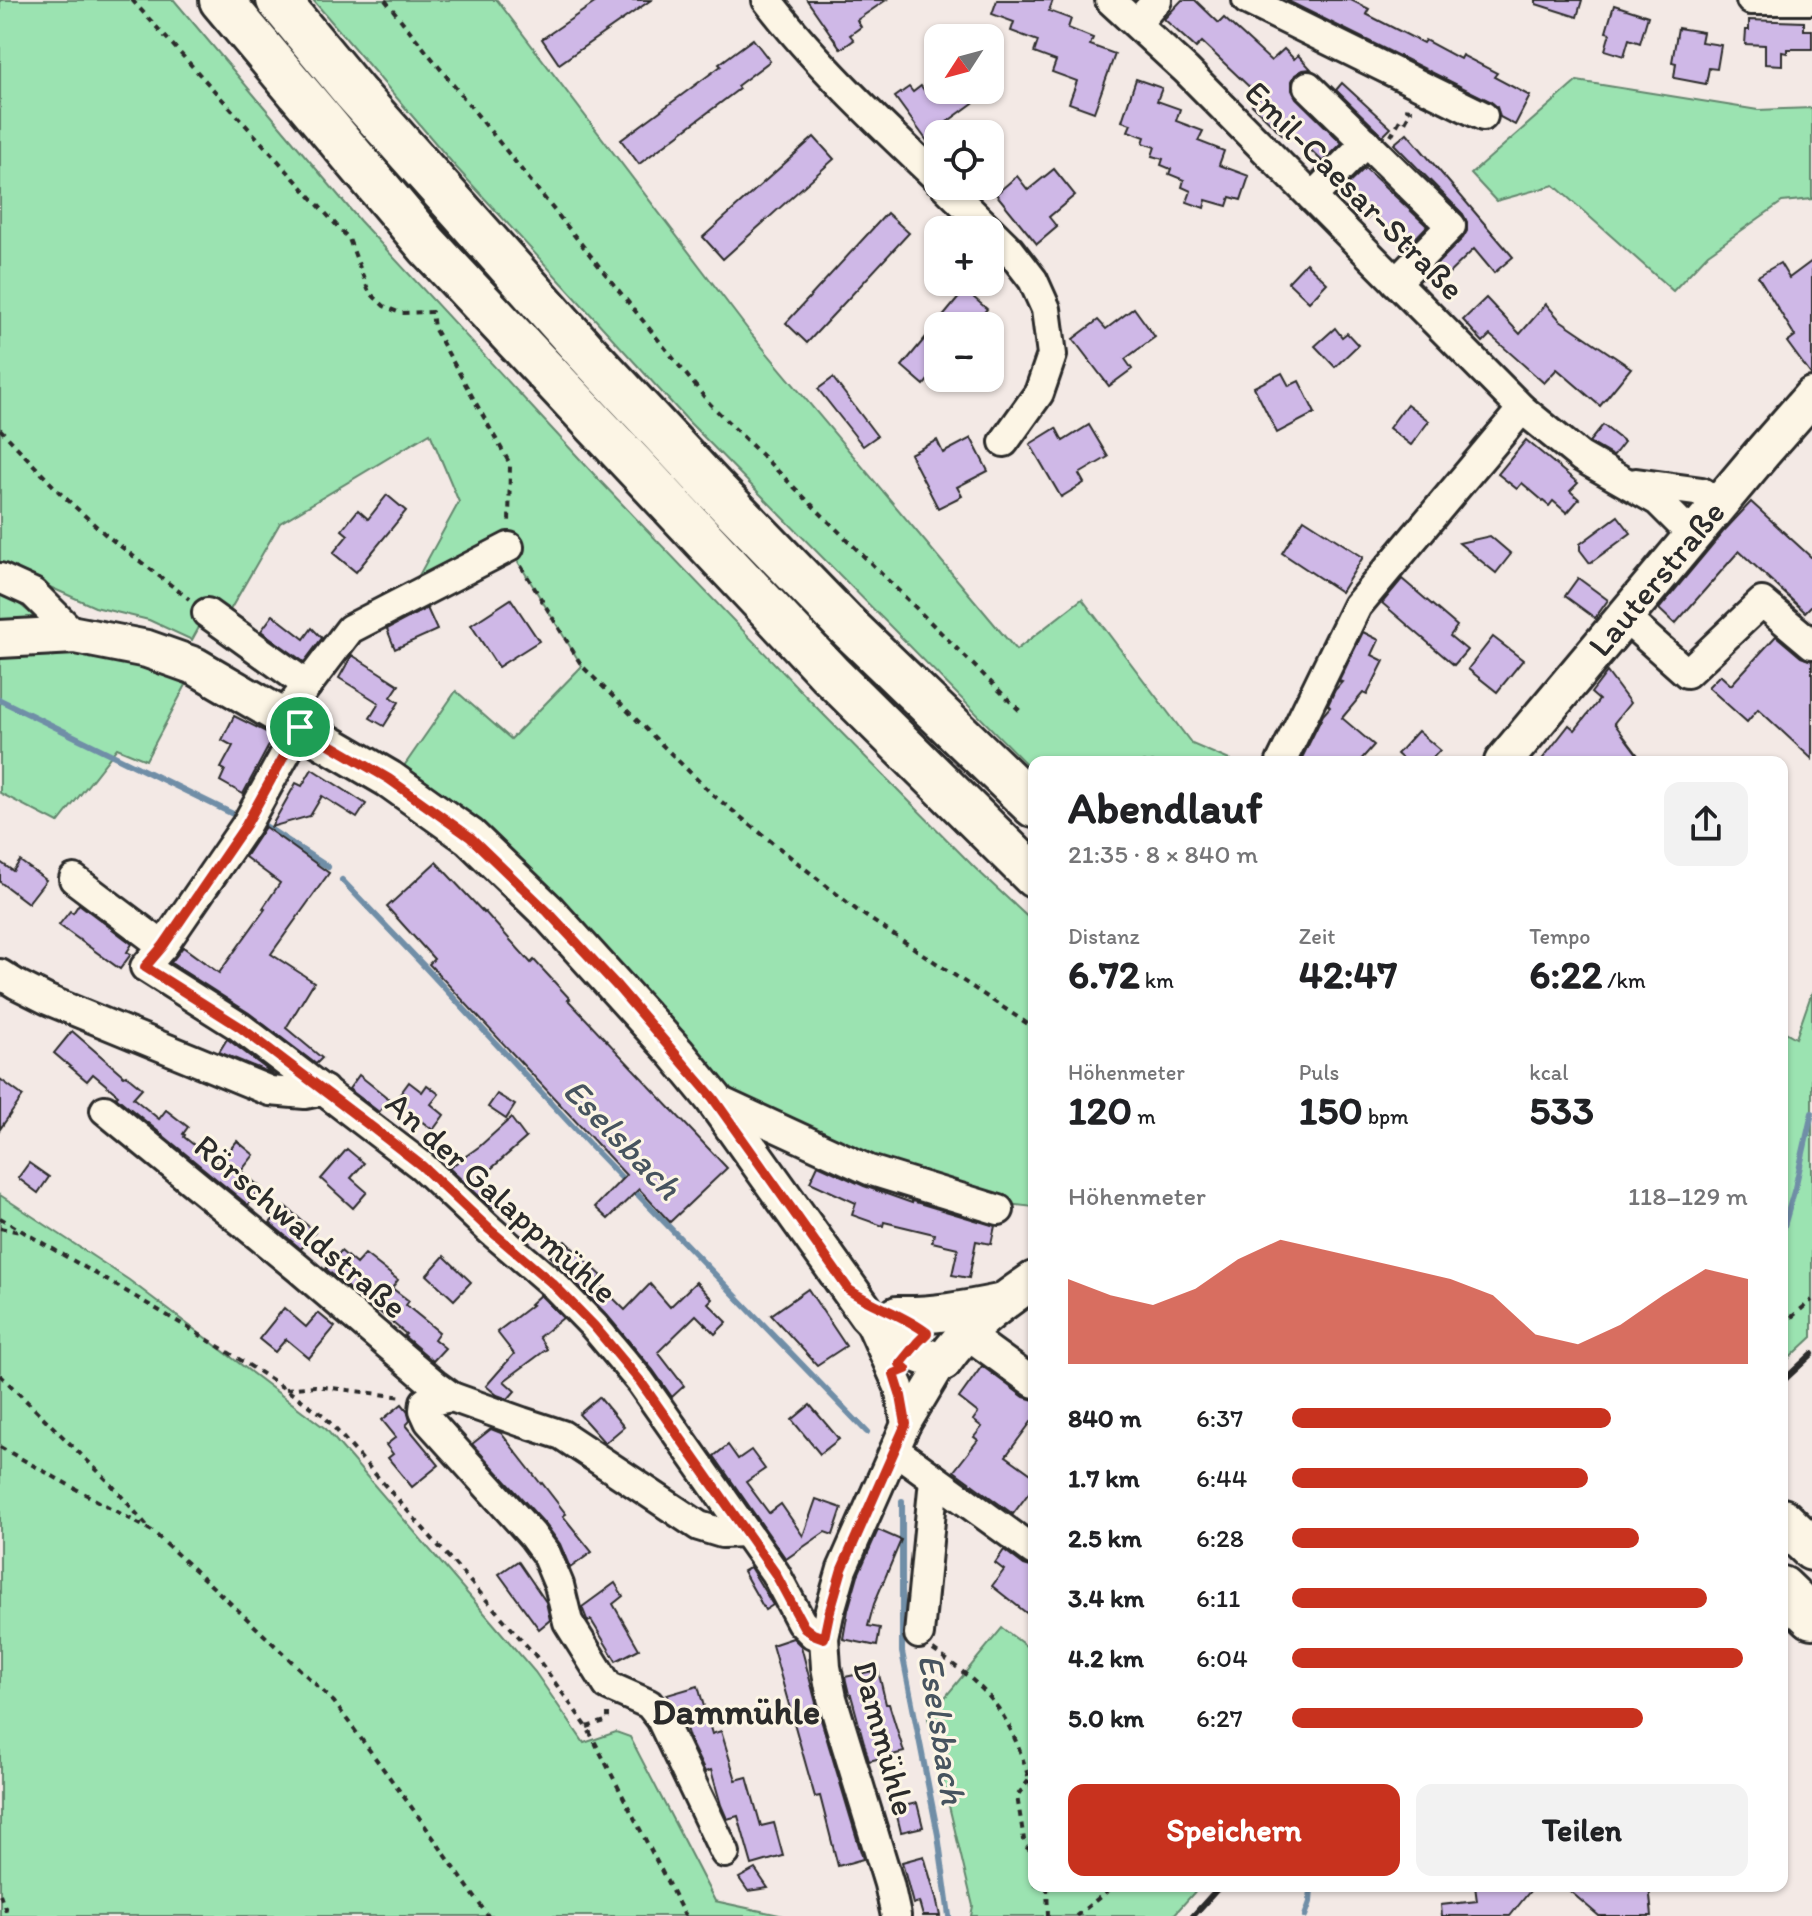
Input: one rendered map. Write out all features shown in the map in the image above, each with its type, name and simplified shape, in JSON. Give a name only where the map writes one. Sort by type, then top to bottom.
[{"type":"highway","points":[[221,0],[428,246],[830,674],[1028,870]]},
{"type":"highway","points":[[278,0],[376,116],[671,443],[843,622],[1028,800]]},
{"type":"highway","points":[[1788,1526],[1812,1549]]},
{"type":"highway","points":[[1788,1594],[1812,1617]]},
{"type":"main road","name":"Lauterstraße","points":[[1508,756],[1812,396]]},
{"type":"main road","points":[[0,639],[75,635],[147,649],[195,666],[389,779],[470,837],[548,912],[676,1053],[713,1098],[855,1299],[883,1331],[923,1357],[943,1362]]},
{"type":"main road","points":[[943,1362],[965,1333],[1028,1284]]},
{"type":"main road","points":[[855,1299],[910,1321],[927,1333],[943,1362]]},
{"type":"main road","points":[[897,1315],[943,1313],[1000,1303]]},
{"type":"street","points":[[767,0],[790,31],[924,166]]},
{"type":"street","name":"Emil-Caesar-Straße","points":[[1110,0],[1186,70],[1522,409],[1581,457],[1658,501],[1692,535]]},
{"type":"street","points":[[1137,23],[1157,0]]},
{"type":"street","points":[[1247,0],[1483,116]]},
{"type":"street","points":[[1751,0],[1810,0]]},
{"type":"street","points":[[1308,86],[1376,143],[1451,226],[1396,282]]},
{"type":"street","points":[[1312,197],[1376,143]]},
{"type":"street","points":[[959,200],[1009,249],[1033,280],[1046,309],[1052,355],[1039,393],[1004,442]]},
{"type":"street","points":[[1284,756],[1357,606],[1522,409]]},
{"type":"street","name":"Emil-Caesar-Straße","points":[[1625,481],[1702,492],[1718,505]]},
{"type":"street","name":"An der Galappmühle","points":[[509,547],[350,629],[307,685],[246,825],[163,946],[145,967],[240,1027],[422,1166],[553,1284],[594,1326],[640,1381],[775,1573],[804,1627],[824,1638]]},
{"type":"street","points":[[0,578],[33,593],[75,635]]},
{"type":"street","points":[[1624,617],[1687,673],[1762,602],[1812,644]]},
{"type":"street","points":[[207,613],[307,685]]},
{"type":"street","points":[[74,879],[163,946]]},
{"type":"street","points":[[0,974],[48,1000],[270,1091],[305,1094],[324,1090]]},
{"type":"street","points":[[0,992],[31,1000],[48,1000]]},
{"type":"street","points":[[713,1098],[869,1170],[999,1210]]},
{"type":"street","name":"Rörschwaldstraße","points":[[105,1110],[434,1384],[438,1399]]},
{"type":"street","points":[[855,1299],[899,1387],[900,1437],[934,1479],[1028,1547]]},
{"type":"street","points":[[965,1333],[1028,1379]]},
{"type":"street","name":"Dammühle","points":[[896,1916],[832,1698],[824,1638],[842,1569],[900,1437],[943,1362]]},
{"type":"street","name":"Rörschwaldstraße","points":[[438,1399],[562,1435],[699,1526],[722,1533],[745,1532]]},
{"type":"street","name":"Rörschwaldstraße","points":[[438,1399],[424,1410],[429,1421],[546,1554],[559,1585],[568,1622],[608,1686],[649,1704],[661,1719],[725,1853]]},
{"type":"street","points":[[919,1634],[934,1479]]},
{"type":"path","points":[[132,0],[349,239],[369,292],[384,306],[400,313],[432,312],[434,328],[510,464],[509,547],[582,666],[713,795],[858,911],[1028,1024]]},
{"type":"path","points":[[385,0],[710,404],[1021,712]]},
{"type":"path","points":[[1376,143],[1400,120],[1405,122],[1411,111],[1407,109],[1420,85]]},
{"type":"path","points":[[0,429],[60,493],[106,535],[207,613]]},
{"type":"path","points":[[0,1218],[171,1318],[323,1415],[535,1655],[587,1727],[685,1916]]},
{"type":"path","points":[[0,1228],[27,1234]]},
{"type":"path","points":[[1788,1320],[1812,1300]]},
{"type":"path","points":[[0,1375],[110,1483],[152,1531],[334,1702],[488,1916]]},
{"type":"path","points":[[286,1389],[315,1386],[438,1399]]},
{"type":"path","points":[[0,1447],[152,1531]]},
{"type":"path","points":[[919,1634],[929,1647],[976,1684],[998,1708],[1022,1754],[1028,1775]]},
{"type":"path","points":[[1028,1780],[1017,1796],[1025,1846],[1028,1848]]},
{"type":"path","points":[[1047,1892],[1048,1916]]},
{"type":"path","points":[[1076,1916],[1106,1892]]},
{"type":"path","points":[[0,1894],[8,1916]]},
{"type":"green space","points":[[0,0],[174,0],[360,221],[602,483],[820,711],[1028,917],[1028,1206],[1007,1204],[872,1160],[738,1098],[557,895],[481,820],[404,766],[456,691],[511,739],[582,666],[509,547],[405,601],[459,502],[430,433],[280,523],[222,624],[207,613],[192,640],[149,620],[95,607],[0,565]]},
{"type":"green space","points":[[313,0],[497,0],[752,335],[1016,650],[1082,599],[1192,744],[1220,756],[1028,756],[1028,766],[690,423],[455,166]]},
{"type":"green space","points":[[1577,81],[1758,110],[1812,108],[1812,199],[1782,202],[1708,254],[1673,291],[1554,185],[1496,201],[1471,174]]},
{"type":"green space","points":[[0,593],[16,601],[81,656],[122,660],[187,683],[146,760],[117,748],[58,823],[0,793]]},
{"type":"green space","points":[[1812,992],[1812,1337],[1788,1359],[1788,1033],[1796,1038]]},
{"type":"green space","points":[[0,1195],[129,1280],[326,1429],[535,1672],[584,1743],[616,1732],[630,1737],[715,1901],[784,1916],[0,1916]]},
{"type":"green space","points":[[1002,1628],[1028,1648],[1028,1892],[1195,1892],[1173,1916],[971,1916],[973,1906],[928,1718]]},
{"type":"building","points":[[599,0],[651,0],[559,64],[542,39]]},
{"type":"building","points":[[807,0],[886,0],[857,20],[861,27],[850,35],[854,40],[841,49]]},
{"type":"building","points":[[997,0],[1053,0],[1049,11],[1071,19],[1068,28],[1093,38],[1090,45],[1115,54],[1094,112],[1069,103],[1077,81],[1052,72],[1056,61],[1034,53],[1038,41],[1011,31],[1014,22],[992,14]]},
{"type":"building","points":[[1182,0],[1195,0],[1219,23],[1224,18],[1271,61],[1284,49],[1294,59],[1298,55],[1311,69],[1295,75],[1292,90],[1296,98],[1342,143],[1323,162],[1289,129],[1283,135],[1252,105],[1260,97],[1202,42],[1196,48],[1164,19]]},
{"type":"building","points":[[1286,0],[1351,0],[1369,9],[1366,14],[1460,59],[1462,55],[1497,73],[1494,77],[1530,96],[1515,125],[1500,117],[1497,107],[1490,101]]},
{"type":"building","points":[[1536,0],[1582,0],[1577,17],[1536,4]]},
{"type":"building","points":[[1614,5],[1648,16],[1640,43],[1629,39],[1624,56],[1605,50],[1610,33],[1606,32]]},
{"type":"building","points":[[1749,20],[1804,22],[1804,30],[1812,30],[1812,49],[1787,49],[1787,53],[1782,52],[1782,65],[1765,64],[1765,45],[1745,44]]},
{"type":"building","points":[[1678,28],[1703,32],[1701,42],[1721,45],[1717,69],[1709,68],[1706,84],[1674,78],[1676,63],[1672,62]]},
{"type":"building","points":[[753,39],[770,61],[737,86],[739,89],[639,164],[621,140]]},
{"type":"building","points":[[1136,79],[1162,88],[1157,101],[1180,109],[1176,121],[1203,131],[1198,141],[1224,151],[1219,165],[1249,176],[1241,200],[1230,197],[1227,206],[1206,200],[1204,208],[1187,202],[1191,191],[1182,187],[1184,180],[1169,174],[1171,169],[1161,165],[1163,159],[1152,156],[1155,147],[1143,143],[1145,137],[1128,131],[1131,124],[1122,121]]},
{"type":"building","points":[[1342,83],[1391,128],[1383,136],[1336,90]]},
{"type":"building","points":[[921,86],[924,104],[972,104],[950,120],[924,120],[924,137],[895,97],[909,87],[913,92]]},
{"type":"building","points":[[1407,133],[1513,257],[1494,273],[1474,249],[1441,281],[1431,270],[1463,238],[1467,222],[1463,214],[1394,144]]},
{"type":"building","points":[[814,137],[834,159],[723,259],[703,237]]},
{"type":"building","points":[[1365,168],[1427,226],[1407,247],[1373,213],[1367,219],[1340,192]]},
{"type":"building","points":[[1054,169],[1075,195],[1049,217],[1057,227],[1037,244],[1001,200],[1004,200],[1004,187],[1017,176],[1028,190]]},
{"type":"building","points":[[887,213],[909,233],[807,343],[786,323]]},
{"type":"building","points":[[1812,261],[1812,376],[1787,342],[1795,336],[1758,276],[1780,263],[1789,278]]},
{"type":"building","points":[[1306,263],[1327,283],[1309,302],[1288,282]]},
{"type":"building","points":[[960,296],[972,296],[987,309],[985,312],[947,312]]},
{"type":"building","points":[[1486,298],[1520,334],[1546,304],[1560,320],[1631,368],[1600,406],[1557,369],[1544,383],[1490,335],[1483,342],[1463,320]]},
{"type":"building","points":[[1134,308],[1155,337],[1125,359],[1132,369],[1109,386],[1073,339],[1098,320],[1106,329]]},
{"type":"building","points":[[1335,328],[1342,337],[1347,333],[1358,345],[1335,367],[1315,346]]},
{"type":"building","points":[[924,339],[924,385],[902,366]]},
{"type":"building","points":[[1282,373],[1289,386],[1299,381],[1315,413],[1277,433],[1254,387]]},
{"type":"building","points":[[833,378],[877,436],[863,446],[818,389]]},
{"type":"building","points":[[1407,404],[1429,421],[1411,445],[1389,428]]},
{"type":"building","points":[[1089,425],[1108,457],[1079,474],[1084,483],[1061,497],[1030,444],[1056,428],[1063,441]]},
{"type":"building","points":[[1603,425],[1624,442],[1613,456],[1589,442]]},
{"type":"building","points":[[971,438],[988,471],[957,487],[962,496],[938,508],[910,454],[937,440],[943,453]]},
{"type":"building","points":[[1526,440],[1578,483],[1570,491],[1579,499],[1567,513],[1553,501],[1549,506],[1522,483],[1517,489],[1498,474]]},
{"type":"building","points":[[387,495],[406,511],[356,572],[333,553],[348,535],[342,530],[358,510],[368,519]]},
{"type":"building","points":[[1751,502],[1812,558],[1812,605],[1805,612],[1739,551],[1675,624],[1659,609]]},
{"type":"building","points":[[1618,516],[1631,533],[1590,563],[1580,550],[1580,544]]},
{"type":"building","points":[[1304,519],[1363,557],[1341,592],[1282,553]]},
{"type":"building","points":[[1490,536],[1511,554],[1496,573],[1459,543]]},
{"type":"building","points":[[1578,578],[1608,600],[1595,618],[1565,596]]},
{"type":"building","points":[[1402,579],[1457,626],[1450,636],[1467,650],[1454,665],[1382,603]]},
{"type":"building","points":[[511,599],[539,641],[498,667],[471,625]]},
{"type":"building","points":[[427,608],[437,630],[395,649],[387,629]]},
{"type":"building","points":[[273,615],[304,639],[312,628],[322,638],[304,662],[261,631]]},
{"type":"building","points":[[1363,632],[1379,640],[1372,655],[1384,661],[1367,695],[1363,693],[1342,718],[1374,745],[1364,756],[1303,756],[1330,707],[1328,705],[1335,690],[1342,682],[1339,681]]},
{"type":"building","points":[[1776,636],[1801,657],[1812,661],[1812,759],[1758,709],[1747,722],[1708,687],[1720,675],[1731,685]]},
{"type":"building","points":[[1493,637],[1523,660],[1497,692],[1468,669]]},
{"type":"building","points":[[352,655],[399,685],[391,697],[399,702],[384,726],[370,718],[379,703],[339,678]]},
{"type":"building","points":[[1607,672],[1630,703],[1614,723],[1639,756],[1545,756],[1569,725],[1575,730],[1599,700],[1591,693]]},
{"type":"building","points":[[234,716],[274,736],[243,794],[220,781],[225,770],[221,768],[233,746],[222,740]]},
{"type":"building","points":[[1418,731],[1440,750],[1434,756],[1397,754]]},
{"type":"building","points":[[312,769],[366,804],[357,818],[322,796],[310,816],[271,827],[296,783],[302,786]]},
{"type":"building","points":[[265,827],[329,873],[271,954],[314,982],[286,1028],[322,1058],[316,1064],[249,1013],[171,963],[183,947],[219,973],[265,909],[280,883],[245,857]]},
{"type":"building","points":[[20,861],[46,880],[28,903],[0,882],[0,862],[13,871]]},
{"type":"building","points":[[436,862],[531,963],[534,960],[727,1168],[670,1222],[639,1189],[608,1219],[595,1207],[626,1175],[429,964],[434,959],[387,907]]},
{"type":"building","points":[[79,904],[132,944],[127,952],[131,954],[120,969],[59,925]]},
{"type":"building","points":[[72,1031],[142,1088],[133,1098],[159,1119],[166,1110],[188,1127],[184,1137],[218,1164],[237,1141],[254,1155],[241,1171],[261,1188],[248,1205],[116,1097],[118,1095],[93,1074],[87,1081],[54,1053]]},
{"type":"building","points":[[227,1039],[230,1041],[273,1074],[219,1052]]},
{"type":"building","points":[[359,1075],[389,1099],[379,1112],[349,1089]]},
{"type":"building","points":[[0,1079],[23,1096],[0,1129]]},
{"type":"building","points":[[409,1082],[422,1092],[427,1085],[439,1094],[431,1104],[444,1115],[433,1130],[395,1101]]},
{"type":"building","points":[[497,1094],[515,1105],[506,1119],[488,1107]]},
{"type":"building","points":[[511,1118],[526,1138],[483,1176],[501,1200],[492,1208],[449,1168]]},
{"type":"building","points":[[347,1149],[364,1163],[351,1178],[367,1192],[353,1208],[321,1179]]},
{"type":"building","points":[[29,1163],[49,1177],[38,1193],[18,1178]]},
{"type":"building","points":[[818,1165],[912,1203],[995,1226],[991,1244],[976,1241],[969,1278],[952,1275],[958,1248],[932,1242],[934,1234],[884,1222],[883,1226],[852,1215],[856,1203],[810,1182]]},
{"type":"building","points":[[285,1206],[315,1232],[301,1249],[270,1223]]},
{"type":"building","points":[[565,1241],[602,1276],[597,1282],[625,1310],[650,1284],[670,1307],[696,1282],[712,1299],[708,1303],[727,1322],[715,1334],[696,1315],[658,1352],[684,1386],[672,1397],[607,1315],[550,1256]]},
{"type":"building","points":[[341,1251],[356,1264],[365,1254],[398,1280],[392,1288],[409,1301],[406,1305],[439,1332],[434,1339],[445,1348],[433,1361],[404,1336],[406,1334],[326,1269]]},
{"type":"building","points":[[444,1256],[471,1282],[454,1300],[427,1275]]},
{"type":"building","points":[[808,1289],[846,1346],[817,1365],[771,1315]]},
{"type":"building","points":[[540,1295],[563,1318],[539,1337],[547,1349],[504,1381],[515,1391],[508,1399],[497,1395],[486,1386],[514,1354],[497,1332]]},
{"type":"building","points":[[284,1308],[306,1327],[318,1313],[335,1327],[309,1358],[286,1339],[275,1352],[259,1339]]},
{"type":"building","points":[[982,1366],[1028,1398],[1028,1426],[1006,1456],[1028,1472],[1028,1494],[1013,1514],[954,1471],[978,1440],[974,1437],[982,1427],[973,1420],[978,1413],[959,1398]]},
{"type":"building","points":[[599,1397],[624,1427],[605,1443],[579,1414]]},
{"type":"building","points":[[402,1404],[410,1421],[406,1425],[439,1465],[412,1487],[388,1458],[393,1454],[386,1445],[396,1437],[382,1420]]},
{"type":"building","points":[[810,1405],[839,1439],[820,1454],[792,1420]]},
{"type":"building","points":[[491,1429],[501,1433],[566,1514],[563,1516],[592,1552],[570,1568],[560,1544],[546,1525],[472,1444]]},
{"type":"building","points":[[728,1445],[738,1459],[751,1450],[765,1469],[746,1482],[769,1513],[781,1504],[803,1536],[816,1499],[842,1508],[833,1535],[825,1532],[786,1559],[714,1456]]},
{"type":"building","points":[[878,1530],[901,1540],[868,1626],[880,1628],[877,1646],[843,1639],[858,1575]]},
{"type":"building","points":[[1004,1550],[1028,1566],[1028,1614],[992,1586],[1004,1570],[995,1563]]},
{"type":"building","points":[[518,1561],[546,1602],[550,1620],[539,1629],[499,1574]]},
{"type":"building","points":[[750,1567],[773,1605],[765,1610],[743,1571]]},
{"type":"building","points":[[615,1583],[623,1596],[613,1604],[639,1649],[616,1661],[591,1620],[588,1622],[582,1607]]},
{"type":"building","points":[[793,1638],[801,1646],[863,1859],[838,1866],[820,1796],[815,1797],[772,1645]]},
{"type":"building","points":[[878,1670],[886,1704],[889,1704],[904,1752],[869,1761],[845,1677]]},
{"type":"building","points":[[698,1686],[712,1734],[721,1731],[736,1780],[747,1777],[761,1826],[774,1823],[783,1856],[752,1865],[738,1816],[727,1819],[711,1770],[705,1772],[685,1725],[667,1695]]},
{"type":"building","points":[[917,1803],[923,1827],[901,1832],[895,1808]]},
{"type":"building","points":[[924,1856],[940,1916],[923,1916],[919,1902],[913,1904],[902,1862]]},
{"type":"building","points":[[755,1869],[768,1888],[748,1891],[739,1878]]},
{"type":"building","points":[[1476,1892],[1529,1892],[1510,1916],[1442,1916],[1441,1905],[1477,1901]]},
{"type":"building","points":[[1571,1892],[1650,1892],[1652,1916],[1599,1916]]},
{"type":"waterway","name":"Eselsbach","points":[[0,700],[237,816]]},
{"type":"waterway","name":"Eselsbach","points":[[259,822],[328,867]]},
{"type":"waterway","name":"Eselsbach","points":[[342,880],[591,1146],[867,1432]]},
{"type":"waterway","points":[[1788,1212],[1812,1113]]},
{"type":"waterway","name":"Eselsbach","points":[[902,1501],[902,1652],[938,1835],[949,1916]]},
{"type":"waterway","points":[[1305,1916],[1311,1892]]},
{"type":"railway","points":[[1788,1376],[1812,1354]]},
{"type":"railway","points":[[1193,1916],[1215,1892]]},
{"type":"district","name":"Dammühle","points":[[736,1711]]},
{"type":"route","points":[[300,727],[389,779],[470,837],[548,912],[617,986],[713,1098],[849,1290],[927,1333],[900,1364],[906,1369],[894,1374],[906,1424],[842,1569],[824,1638],[804,1627],[775,1573],[640,1381],[594,1326],[553,1284],[422,1166],[240,1027],[145,967],[163,946],[246,825],[300,727]]}]
